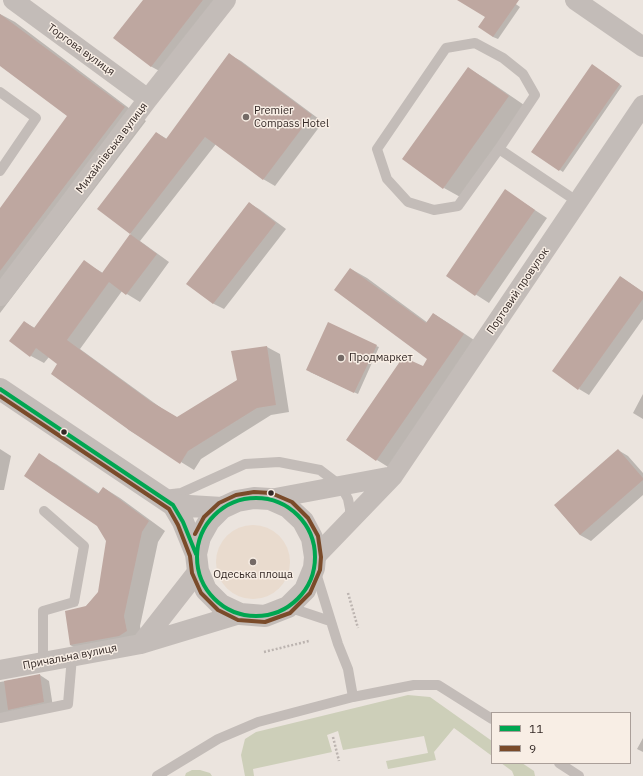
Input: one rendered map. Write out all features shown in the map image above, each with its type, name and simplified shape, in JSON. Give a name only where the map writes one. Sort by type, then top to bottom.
[{"type":"street","name":"Торгова вулиця","points":[[13,0],[148,99]]},
{"type":"street","name":"Михайлівська вулиця","points":[[0,296],[148,99],[226,0]]},
{"type":"street","points":[[575,0],[643,47]]},
{"type":"street","name":"Портовий провулок","points":[[315,563],[350,522],[393,476],[643,105]]},
{"type":"street","points":[[0,389],[165,500],[182,522],[206,590],[221,605],[240,614],[265,616],[288,607],[305,590],[315,563],[312,538],[303,521],[288,507],[270,499]]},
{"type":"street","points":[[141,644],[197,563],[200,537],[209,521],[222,508],[237,501],[254,498],[270,499],[393,476]]},
{"type":"street","points":[[165,500],[222,508]]},
{"type":"street","name":"Причальна вулиця","points":[[0,670],[141,644],[240,614]]},
{"type":"lane","points":[[475,43],[503,58],[524,74],[535,95],[499,149],[458,206],[434,210],[408,202],[387,179],[377,149],[446,48],[475,43]]},
{"type":"lane","points":[[0,92],[36,118],[0,171]]},
{"type":"lane","points":[[499,149],[578,202]]},
{"type":"lane","points":[[165,500],[245,464],[279,462],[320,470],[341,486],[349,504],[350,522]]},
{"type":"lane","points":[[44,511],[84,546],[74,602],[43,611],[43,654],[46,662]]},
{"type":"lane","points":[[315,563],[330,620],[348,669],[353,697]]},
{"type":"lane","points":[[288,607],[330,620]]},
{"type":"lane","points":[[0,718],[68,704],[72,657]]},
{"type":"lane","points":[[157,776],[218,739],[251,725],[353,697],[414,685],[438,685],[491,718]]},
{"type":"lane","points":[[561,764],[579,776]]},
{"type":"path","points":[[348,593],[358,628]]},
{"type":"path","points":[[264,652],[309,641]]},
{"type":"path","points":[[333,737],[339,761]]},
{"type":"green space","points":[[408,695],[430,697],[491,740],[491,755],[454,728],[434,752],[436,760],[388,769],[386,761],[428,753],[424,736],[343,750],[338,731],[327,735],[332,752],[253,769],[254,776],[245,776],[241,755],[245,739],[256,732]]},
{"type":"green space","points":[[502,764],[524,764],[534,771],[535,776],[514,776],[512,771]]},
{"type":"green space","points":[[192,770],[200,770],[210,773],[212,776],[185,776],[186,773]]},
{"type":"shaded area","name":"Одеська площа","points":[[253,525],[274,531],[284,541],[290,562],[284,583],[274,593],[253,599],[232,593],[222,583],[216,562],[222,541],[232,531]]},
{"type":"building","points":[[143,0],[203,0],[151,67],[113,38]]},
{"type":"building","points":[[457,0],[519,0],[493,37],[478,27],[485,17]]},
{"type":"building","points":[[0,14],[125,107],[0,271],[0,208],[67,116],[0,66]]},
{"type":"building","name":"Premier Compass Hotel","points":[[229,53],[312,115],[263,180],[205,137],[130,234],[97,209],[156,132],[166,139]]},
{"type":"building","points":[[592,64],[620,84],[559,171],[531,152]]},
{"type":"building","points":[[468,67],[509,96],[443,189],[402,159]]},
{"type":"building","points":[[505,189],[535,210],[475,296],[446,276]]},
{"type":"building","points":[[249,202],[276,223],[213,304],[186,284]]},
{"type":"building","points":[[130,234],[157,254],[126,295],[109,282],[67,340],[150,401],[177,417],[237,380],[231,351],[267,346],[276,405],[257,408],[188,451],[180,464],[129,430],[51,374],[57,364],[36,348],[30,357],[9,341],[24,321],[34,328],[84,260],[102,273]]},
{"type":"building","points":[[350,268],[426,323],[433,313],[464,334],[376,461],[346,440],[403,357],[423,366],[427,359],[334,290]]},
{"type":"building","points":[[620,276],[643,292],[643,299],[578,390],[552,371]]},
{"type":"building","name":"Продмаркет","points":[[328,322],[377,345],[354,393],[306,370]]},
{"type":"building","points":[[618,449],[643,478],[643,480],[580,535],[554,505]]},
{"type":"building","points":[[39,453],[98,494],[103,487],[149,521],[142,532],[124,616],[127,631],[119,636],[70,645],[65,611],[86,606],[98,592],[106,541],[97,526],[24,476]]},
{"type":"building","points":[[40,674],[44,702],[8,710],[4,681]]},
{"type":"transit line","name":"11","points":[[0,389],[173,505],[183,522],[196,554]]},
{"type":"transit line","name":"9","points":[[0,396],[169,509],[178,525],[190,556],[192,573],[201,593],[218,610],[238,620],[265,622],[290,613],[310,593],[320,570],[321,557],[318,536],[308,518],[292,502],[271,493],[254,492],[236,495],[219,503],[204,517],[195,534]]},
{"type":"transit line","name":"11","points":[[256,498],[267,499],[279,503],[298,515],[310,534],[314,546],[315,557],[314,568],[310,580],[298,599],[279,611],[267,615],[256,616],[245,615],[233,611],[214,599],[202,580],[198,568],[197,557],[198,546],[202,534],[214,515],[233,503],[245,499],[256,498]]},
{"type":"place","name":"Premier Compass Hotel","points":[[246,117]]},
{"type":"place","name":"Продмаркет","points":[[341,358]]},
{"type":"place","name":"Одеська площа","points":[[253,562]]}]
